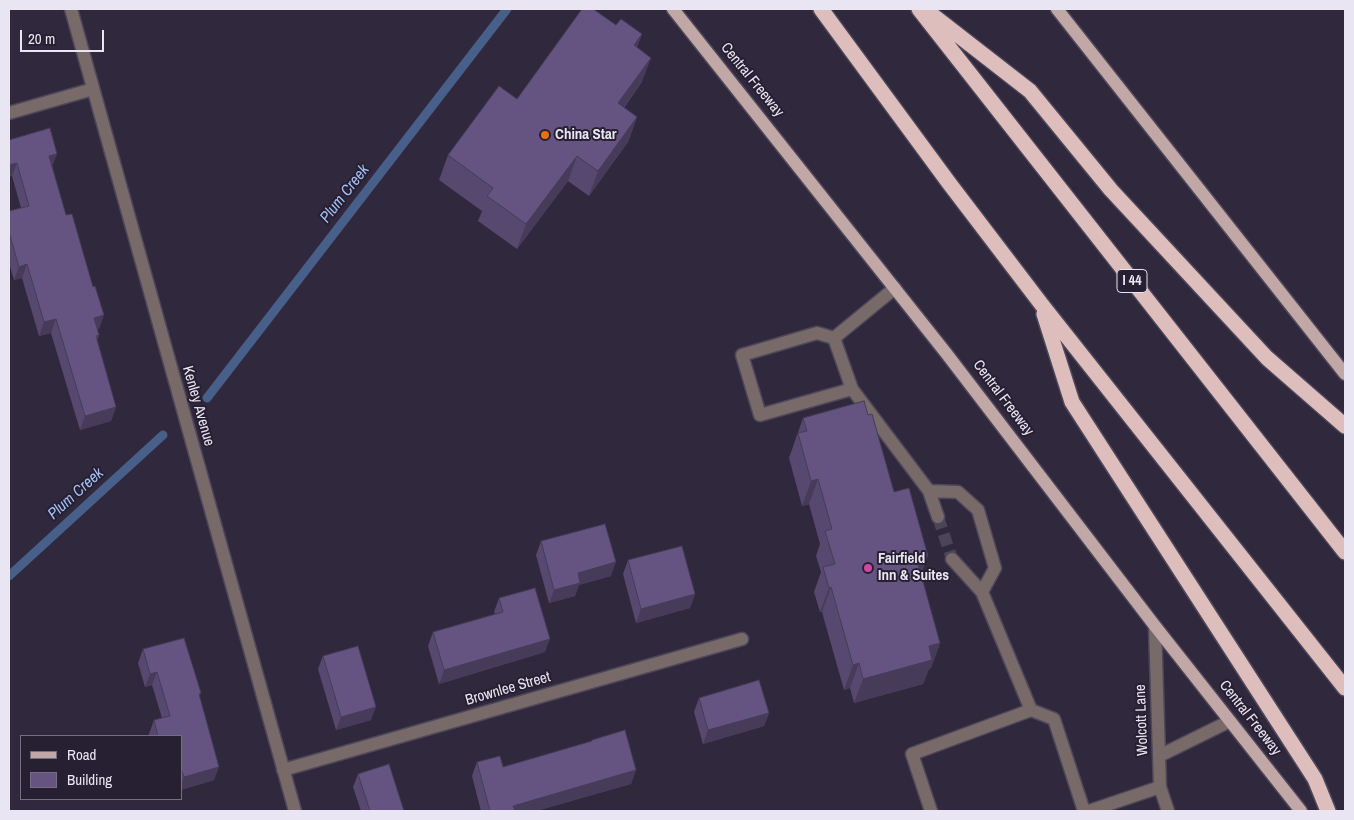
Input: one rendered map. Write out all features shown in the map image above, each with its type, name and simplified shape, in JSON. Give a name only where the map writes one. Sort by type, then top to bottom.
[{"type":"highway","points":[[821,9],[943,175],[1042,305],[1345,688]]},
{"type":"highway","name":"I 44","points":[[919,9],[1345,552]]},
{"type":"highway","points":[[924,9],[1030,91],[1111,190],[1261,351],[1345,426]]},
{"type":"highway","points":[[1042,305],[1072,402],[1315,779],[1328,811]]},
{"type":"main road","name":"Central Freeway","points":[[673,9],[895,288],[1155,626],[1301,811]]},
{"type":"main road","points":[[1057,9],[1345,374]]},
{"type":"street","name":"Kenley Avenue","points":[[71,9],[295,811]]},
{"type":"street","points":[[9,113],[93,89]]},
{"type":"street","points":[[834,338],[895,288]]},
{"type":"street","points":[[834,338],[817,333],[742,355],[760,415],[852,389]]},
{"type":"street","points":[[834,338],[852,389],[929,491],[938,517]]},
{"type":"street","points":[[929,491],[958,492],[978,510],[995,568],[982,592]]},
{"type":"street","points":[[952,560],[982,592],[1031,710]]},
{"type":"street","name":"Wolcott Lane","points":[[1155,626],[1160,787],[1168,811]]},
{"type":"street","name":"Brownlee Street","points":[[283,770],[742,639]]},
{"type":"street","points":[[931,811],[912,754],[1031,710],[1054,719],[1084,811]]},
{"type":"street","points":[[1159,756],[1230,721]]},
{"type":"street","points":[[1090,811],[1160,787]]},
{"type":"building","name":"China Star","points":[[582,9],[593,9],[616,25],[621,19],[642,34],[634,45],[651,58],[618,103],[637,117],[598,171],[577,156],[526,224],[487,196],[493,188],[448,155],[499,86],[517,99]]},
{"type":"building","points":[[50,128],[57,154],[49,156],[66,215],[72,214],[93,287],[95,286],[104,315],[94,318],[99,335],[96,336],[116,407],[85,416],[56,319],[44,322],[27,264],[19,267],[9,232],[9,211],[29,206],[17,163],[9,165],[9,140]]},
{"type":"building","name":"Fairfield Inn & Suites","points":[[864,401],[868,415],[872,414],[894,492],[909,488],[928,556],[917,560],[940,643],[929,646],[932,660],[863,679],[859,663],[853,665],[831,587],[829,588],[823,567],[835,564],[825,531],[832,529],[818,479],[811,481],[798,433],[807,431],[803,418]]},
{"type":"building","points":[[605,524],[616,562],[578,573],[580,583],[554,590],[541,541]]},
{"type":"building","points":[[682,546],[695,594],[641,609],[628,560]]},
{"type":"building","points":[[535,588],[550,639],[444,670],[433,632],[503,612],[499,598]]},
{"type":"building","points":[[184,638],[201,693],[199,694],[219,767],[184,777],[182,772],[182,735],[158,735],[154,720],[170,716],[157,672],[150,674],[143,649]]},
{"type":"building","points":[[358,646],[376,707],[341,717],[323,656]]},
{"type":"building","points":[[759,680],[769,713],[708,730],[699,698]]},
{"type":"building","points":[[625,730],[636,770],[513,806],[515,811],[490,811],[477,762],[500,756],[503,767]]},
{"type":"building","points":[[389,764],[404,811],[370,811],[358,774]]},
{"type":"waterway","name":"Plum Creek","points":[[207,398],[507,9]]},
{"type":"waterway","name":"Plum Creek","points":[[9,576],[163,435]]},
{"type":"tunnel","points":[[938,517],[952,559]]},
{"type":"place","name":"China Star","points":[[545,135]]},
{"type":"place","name":"Fairfield Inn & Suites","points":[[868,568]]}]
